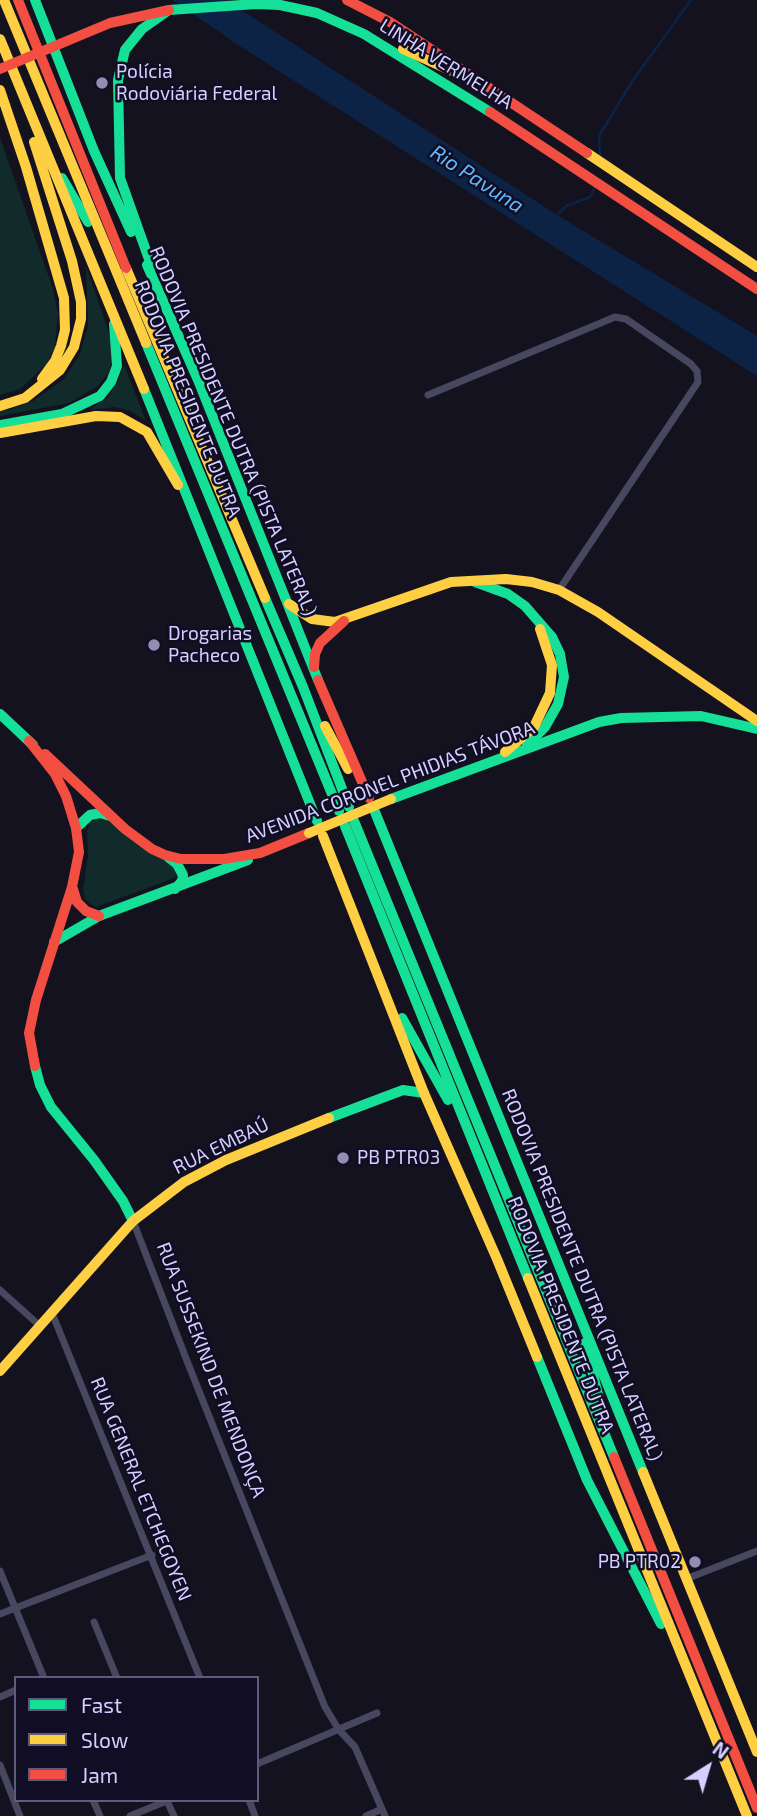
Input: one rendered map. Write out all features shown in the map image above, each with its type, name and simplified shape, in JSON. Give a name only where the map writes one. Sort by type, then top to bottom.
[{"type":"main road","name":"RODOVIA PRESIDENTE DUTRA","points":[[4,0],[160,378],[344,809],[303,687],[170,376],[18,0]]},
{"type":"main road","name":"RODOVIA PRESIDENTE DUTRA (PISTA LATERAL)","points":[[35,0],[94,151],[198,380],[313,671],[367,799],[303,687]]},
{"type":"main road","points":[[347,0],[390,22],[487,88]]},
{"type":"main road","name":"LINHA VERMELHA","points":[[0,68],[110,23],[143,14],[221,5],[281,5],[317,12],[364,34],[606,187],[757,289]]},
{"type":"main road","points":[[150,272],[150,262],[122,187],[118,151],[118,80],[121,60],[135,36],[169,10]]},
{"type":"main road","points":[[364,34],[389,42],[487,88]]},
{"type":"main road","points":[[0,39],[317,821]]},
{"type":"main road","points":[[0,406],[25,398],[51,379],[68,360],[79,334],[81,318],[72,261],[18,83]]},
{"type":"main road","name":"LINHA VERMELHA","points":[[487,88],[757,267]]},
{"type":"main road","points":[[0,90],[37,202],[66,310],[65,330],[55,360],[25,398]]},
{"type":"main road","points":[[52,167],[74,195],[93,230],[135,330],[160,378]]},
{"type":"main road","points":[[0,425],[62,414],[100,396],[111,382],[117,366],[113,317]]},
{"type":"main road","points":[[0,433],[96,416],[114,416],[130,420],[142,428],[156,445],[193,512]]},
{"type":"main road","points":[[285,601],[300,614],[329,622],[346,620],[436,587],[467,580],[514,579],[559,590],[662,654],[757,721]]},
{"type":"main road","points":[[467,580],[508,594],[533,615],[558,648],[563,668],[563,686],[556,710],[530,743],[516,752]]},
{"type":"main road","points":[[490,761],[518,743],[534,727],[550,693],[550,655],[543,633],[533,615]]},
{"type":"main road","points":[[313,671],[315,654],[320,643],[346,620]]},
{"type":"main road","name":"AVENIDA CORONEL PHIDIAS TÁVORA","points":[[0,715],[140,840],[165,855],[181,859],[209,860],[260,853],[391,799],[590,724],[621,718],[701,716],[757,729]]},
{"type":"main road","name":"RUA SUSSEKIND DE MENDONÇA","points":[[29,741],[55,774],[71,809],[79,852],[72,887],[36,1000],[29,1033],[34,1067],[51,1107],[94,1160],[134,1221]]},
{"type":"main road","name":"RODOVIA PRESIDENTE DUTRA (PISTA LATERAL)","points":[[374,813],[757,1752]]},
{"type":"main road","points":[[76,828],[90,815],[100,814],[114,818]]},
{"type":"main road","name":"RODOVIA PRESIDENTE DUTRA","points":[[747,1816],[469,1135],[349,824],[611,1448],[757,1808]]},
{"type":"main road","points":[[323,836],[424,1093],[502,1270],[587,1480],[646,1598],[688,1673]]},
{"type":"main road","points":[[54,942],[99,916],[175,889],[260,853]]},
{"type":"main road","points":[[165,855],[181,870],[182,881],[175,889]]},
{"type":"main road","points":[[72,887],[77,902],[86,911],[99,916]]},
{"type":"main road","points":[[381,982],[469,1135]]},
{"type":"main road","points":[[402,1090],[411,1077],[413,1066]]},
{"type":"main road","name":"RUA EMBAÚ","points":[[0,1371],[134,1221],[184,1182],[226,1160],[402,1090],[424,1093]]},
{"type":"main road","points":[[575,1301],[611,1448]]},
{"type":"street","points":[[428,396],[615,317],[626,319],[698,371],[698,382],[559,590]]},
{"type":"street","name":"RUA SUSSEKIND DE MENDONÇA","points":[[134,1221],[187,1361],[326,1707],[339,1730],[355,1747],[384,1813]]},
{"type":"street","points":[[0,1290],[40,1326]]},
{"type":"street","name":"RUA GENERAL ETCHEGOYEN","points":[[52,1313],[199,1676]]},
{"type":"street","points":[[686,1579],[757,1550]]},
{"type":"street","points":[[0,1614],[152,1555]]},
{"type":"street","points":[[0,1571],[43,1676]]},
{"type":"street","points":[[94,1622],[116,1676]]},
{"type":"street","points":[[259,1764],[377,1713]]},
{"type":"street","points":[[0,1765],[14,1801]]},
{"type":"street","points":[[130,1816],[165,1802]]},
{"type":"street","points":[[366,1816],[384,1813]]},
{"type":"green space","points":[[0,138],[53,289],[58,314],[55,348],[46,365],[20,389],[0,395]]},
{"type":"green space","points":[[86,266],[109,332],[113,355],[109,372],[98,386],[69,403],[0,416],[0,411],[33,401],[64,379],[80,354],[88,326]]},
{"type":"green space","points":[[124,365],[146,421],[130,411],[115,407],[89,410],[108,397]]},
{"type":"green space","points":[[100,816],[177,867],[177,877],[96,907],[89,903],[85,899],[83,889],[88,856],[87,831],[90,822]]},
{"type":"water","name":"Rio Pavuna","points":[[173,0],[226,0],[557,215],[757,336],[757,376],[235,43]]},
{"type":"waterway","points":[[600,157],[599,136],[633,80],[691,0]]},
{"type":"waterway","points":[[555,217],[566,206],[590,197],[595,187]]},
{"type":"traffic: fast","points":[[35,0],[94,151],[131,232]]},
{"type":"traffic: fast","points":[[150,272],[150,262],[120,178],[118,80],[125,50],[142,29],[169,10],[256,4],[280,5],[317,13],[364,34],[490,112]]},
{"type":"traffic: fast","points":[[62,178],[88,222]]},
{"type":"traffic: fast","points":[[147,265],[198,380],[318,680]]},
{"type":"traffic: fast","points":[[0,425],[62,414],[100,396],[111,382],[117,366],[114,324]]},
{"type":"traffic: fast","points":[[146,343],[339,811]]},
{"type":"traffic: fast","points":[[144,389],[317,821]]},
{"type":"traffic: fast","points":[[475,582],[508,594],[525,606],[552,637],[560,654],[564,677],[558,704],[545,727],[527,745]]},
{"type":"traffic: fast","points":[[265,598],[349,807]]},
{"type":"traffic: fast","points":[[0,714],[33,745]]},
{"type":"traffic: fast","points":[[391,799],[599,722],[621,718],[701,716],[757,729]]},
{"type":"traffic: fast","points":[[375,812],[643,1472]]},
{"type":"traffic: fast","points":[[76,828],[90,815],[100,813],[110,816]]},
{"type":"traffic: fast","points":[[354,821],[614,1457]]},
{"type":"traffic: fast","points":[[345,826],[528,1278]]},
{"type":"traffic: fast","points":[[168,857],[177,864],[183,875],[182,881],[175,889]]},
{"type":"traffic: fast","points":[[54,942],[99,916],[248,860]]},
{"type":"traffic: fast","points":[[402,1018],[448,1100]]},
{"type":"traffic: fast","points":[[35,1066],[40,1085],[51,1107],[94,1160],[123,1201],[133,1221]]},
{"type":"traffic: fast","points":[[329,1118],[403,1090],[424,1093]]},
{"type":"traffic: fast","points":[[585,1343],[602,1410]]},
{"type":"traffic: fast","points":[[537,1357],[587,1480],[661,1624]]},
{"type":"traffic: slow","points":[[4,0],[146,343]]},
{"type":"traffic: slow","points":[[0,39],[144,389]]},
{"type":"traffic: slow","points":[[403,49],[454,72]]},
{"type":"traffic: slow","points":[[0,90],[26,167],[64,298],[65,330],[61,346],[55,361],[42,379]]},
{"type":"traffic: slow","points":[[0,406],[25,398],[60,370],[74,347],[81,319],[81,302],[72,261],[34,142]]},
{"type":"traffic: slow","points":[[587,153],[757,267]]},
{"type":"traffic: slow","points":[[126,268],[265,598]]},
{"type":"traffic: slow","points":[[0,433],[96,416],[120,417],[147,432],[178,485]]},
{"type":"traffic: slow","points":[[289,604],[312,619],[335,622],[451,582],[506,579],[532,582],[559,590],[598,612],[757,721]]},
{"type":"traffic: slow","points":[[505,752],[534,727],[550,693],[552,665],[540,629]]},
{"type":"traffic: slow","points":[[325,726],[348,769]]},
{"type":"traffic: slow","points":[[309,833],[391,799]]},
{"type":"traffic: slow","points":[[323,836],[424,1093],[537,1357]]},
{"type":"traffic: slow","points":[[0,1371],[133,1221],[184,1182],[226,1160],[329,1118]]},
{"type":"traffic: slow","points":[[528,1278],[747,1816]]},
{"type":"traffic: slow","points":[[643,1472],[757,1752]]},
{"type":"traffic: jam","points":[[18,0],[126,268]]},
{"type":"traffic: jam","points":[[347,0],[390,22],[587,153]]},
{"type":"traffic: jam","points":[[0,69],[110,23],[169,10]]},
{"type":"traffic: jam","points":[[490,112],[757,289]]},
{"type":"traffic: jam","points":[[314,667],[315,654],[320,643],[344,621]]},
{"type":"traffic: jam","points":[[318,680],[369,798]]},
{"type":"traffic: jam","points":[[29,741],[55,774],[66,796],[76,828],[79,852],[72,887],[36,1000],[29,1033],[35,1066]]},
{"type":"traffic: jam","points":[[45,754],[125,829],[165,855],[181,859],[224,859],[260,853],[309,833]]},
{"type":"traffic: jam","points":[[73,889],[77,902],[86,911],[99,916]]},
{"type":"traffic: jam","points":[[614,1457],[757,1808]]},
{"type":"place","name":"Polícia Rodoviária Federal","points":[[102,83]]},
{"type":"place","name":"Drogarias Pacheco","points":[[154,645]]},
{"type":"place","name":"PB PTR03","points":[[343,1158]]},
{"type":"place","name":"PB PTR02","points":[[695,1562]]}]
